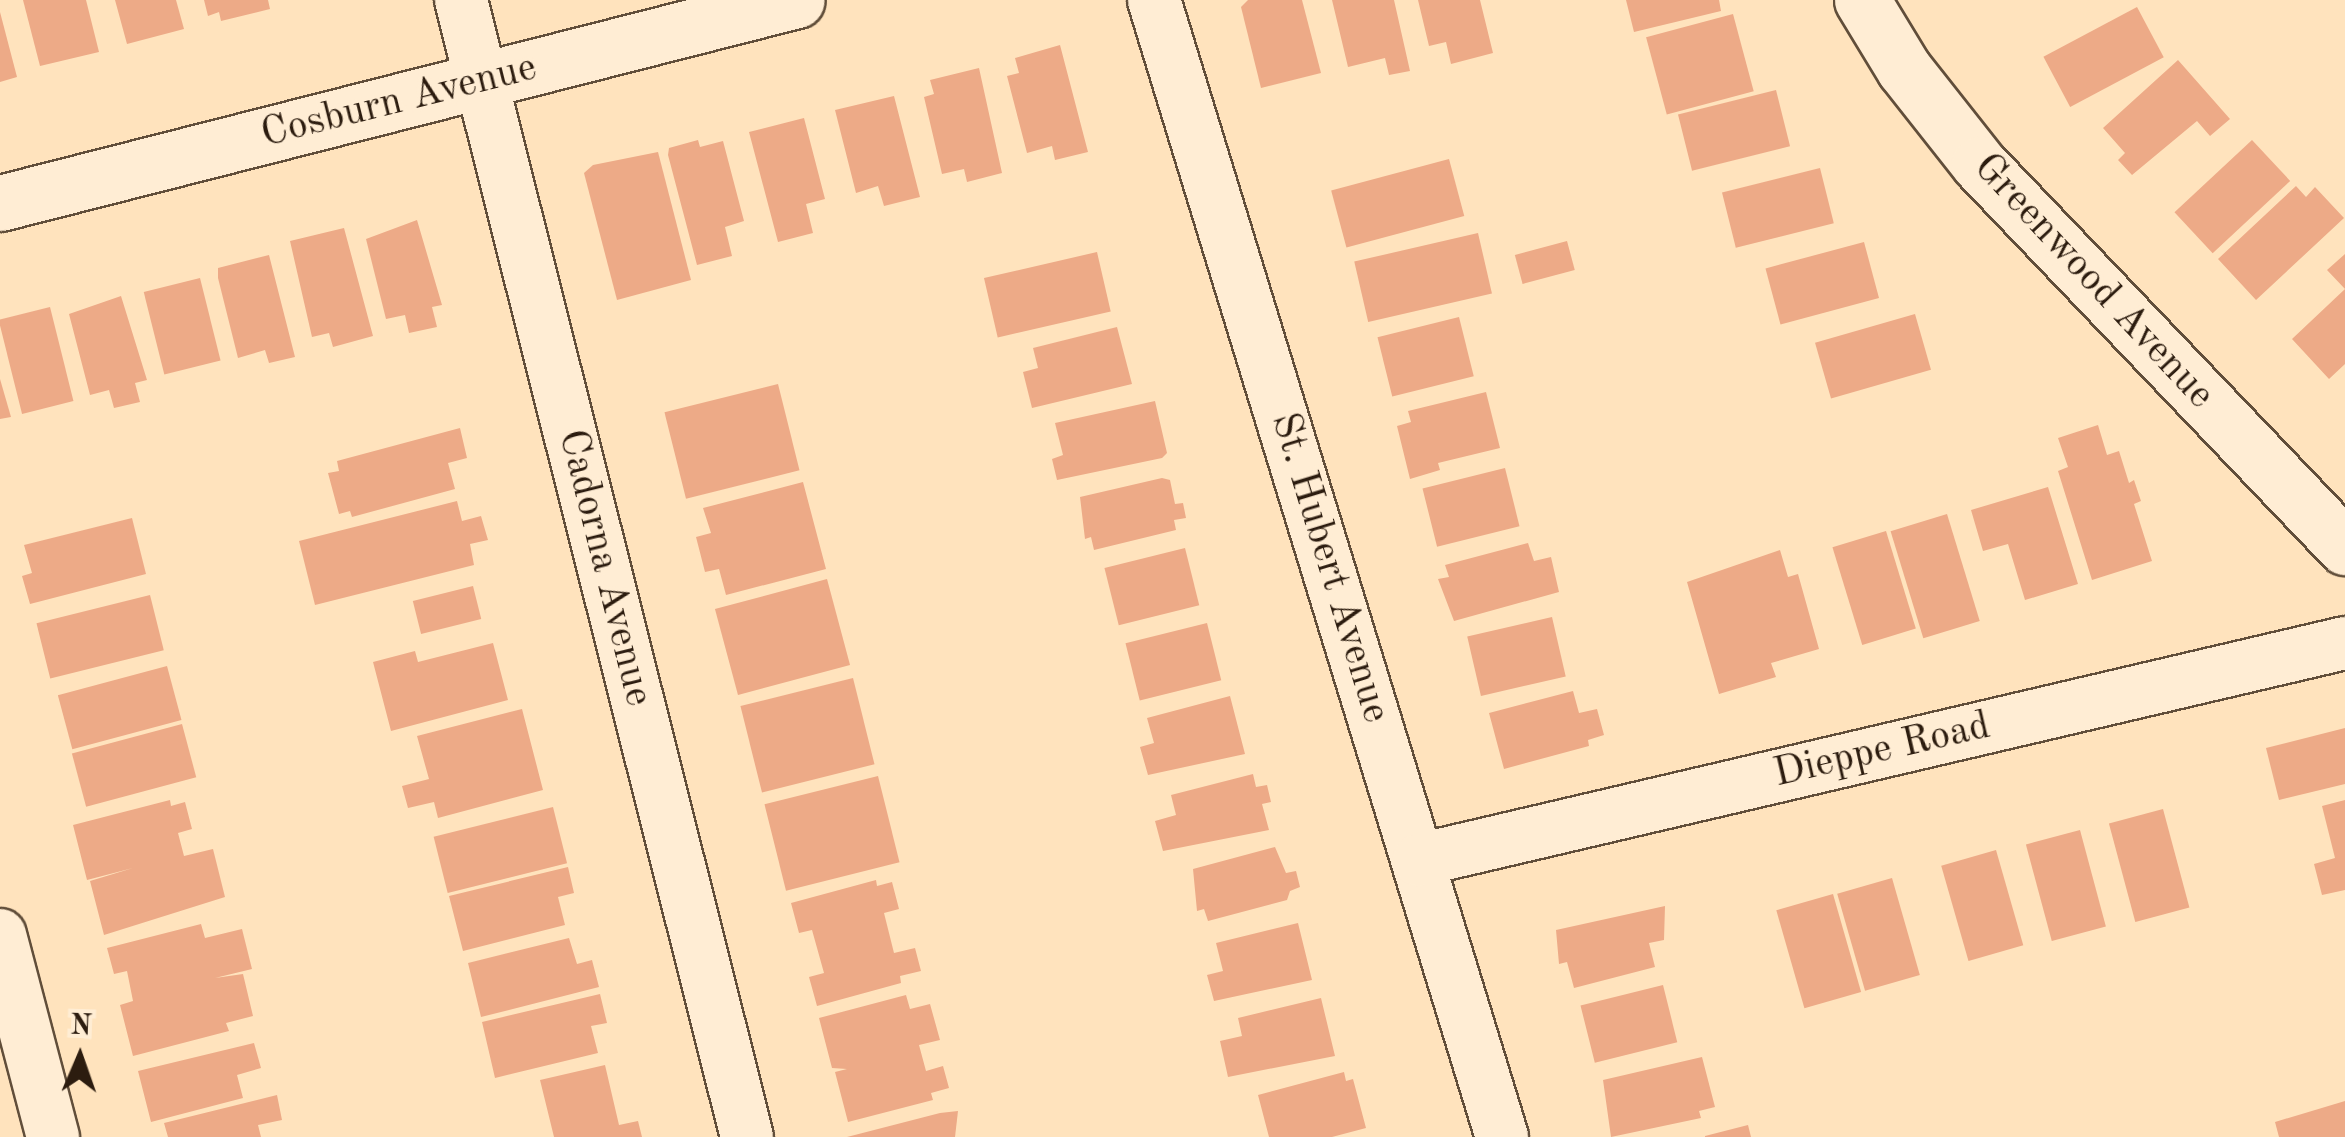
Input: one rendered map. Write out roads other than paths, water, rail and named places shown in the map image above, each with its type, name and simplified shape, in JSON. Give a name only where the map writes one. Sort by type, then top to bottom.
[{"type":"street","name":"Cadorna Avenue","points":[[461,0],[747,1137]]},
{"type":"street","name":"Cosburn Avenue","points":[[0,203],[797,0]]},
{"type":"street","name":"St. Hubert Avenue","points":[[1154,0],[1502,1137]]},
{"type":"street","name":"Greenwood Avenue","points":[[1862,0],[1904,70],[1979,164],[2345,548]]},
{"type":"street","name":"Dieppe Road","points":[[1419,860],[2345,643]]},
{"type":"street","points":[[0,935],[53,1137]]}]
